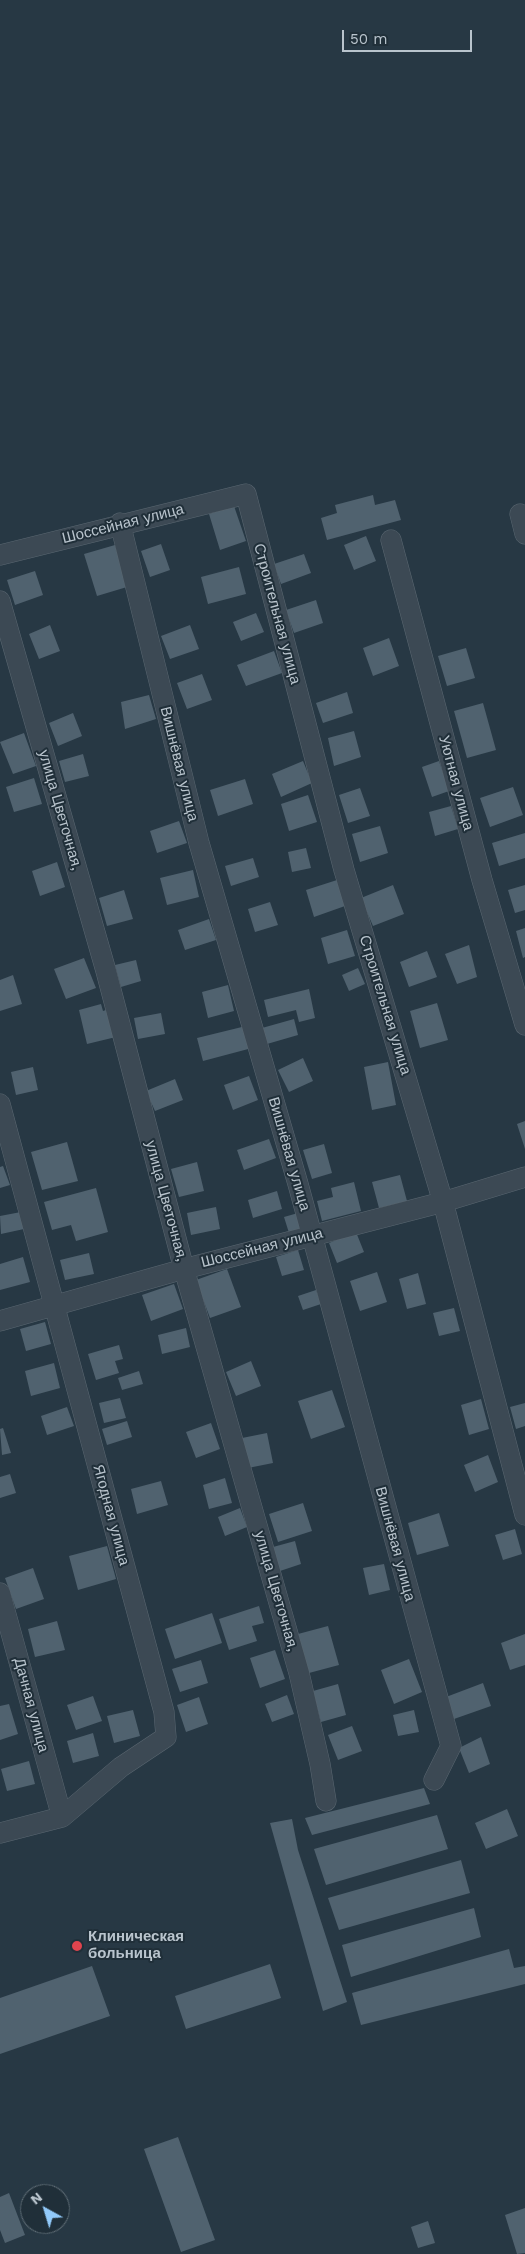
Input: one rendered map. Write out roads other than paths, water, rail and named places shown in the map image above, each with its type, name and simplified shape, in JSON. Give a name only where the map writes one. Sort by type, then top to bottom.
[{"type":"street","name":"Шоссейная улица","points":[[0,555],[120,523],[246,494]]},
{"type":"street","name":"Строительная улица","points":[[246,494],[344,870],[444,1202],[525,1515]]},
{"type":"street","points":[[520,514],[525,534]]},
{"type":"street","name":"Вишнёвая улица","points":[[120,523],[199,843],[298,1184],[450,1746],[434,1780]]},
{"type":"street","name":"Уютная улица","points":[[391,540],[482,880],[525,1025]]},
{"type":"street","name":"улица Цветочная,","points":[[0,601],[106,971],[184,1269],[299,1673],[320,1764],[326,1801]]},
{"type":"street","name":"Ягодная улица","points":[[0,1104],[164,1712],[166,1737],[120,1767],[62,1817],[0,1833]]},
{"type":"street","name":"Шоссейная улица","points":[[0,1321],[184,1269],[444,1202],[525,1176]]},
{"type":"street","name":"Дачная улица","points":[[0,1593],[62,1817]]},
{"type":"place","name":"Клиническая больница","points":[[77,1946]]}]
